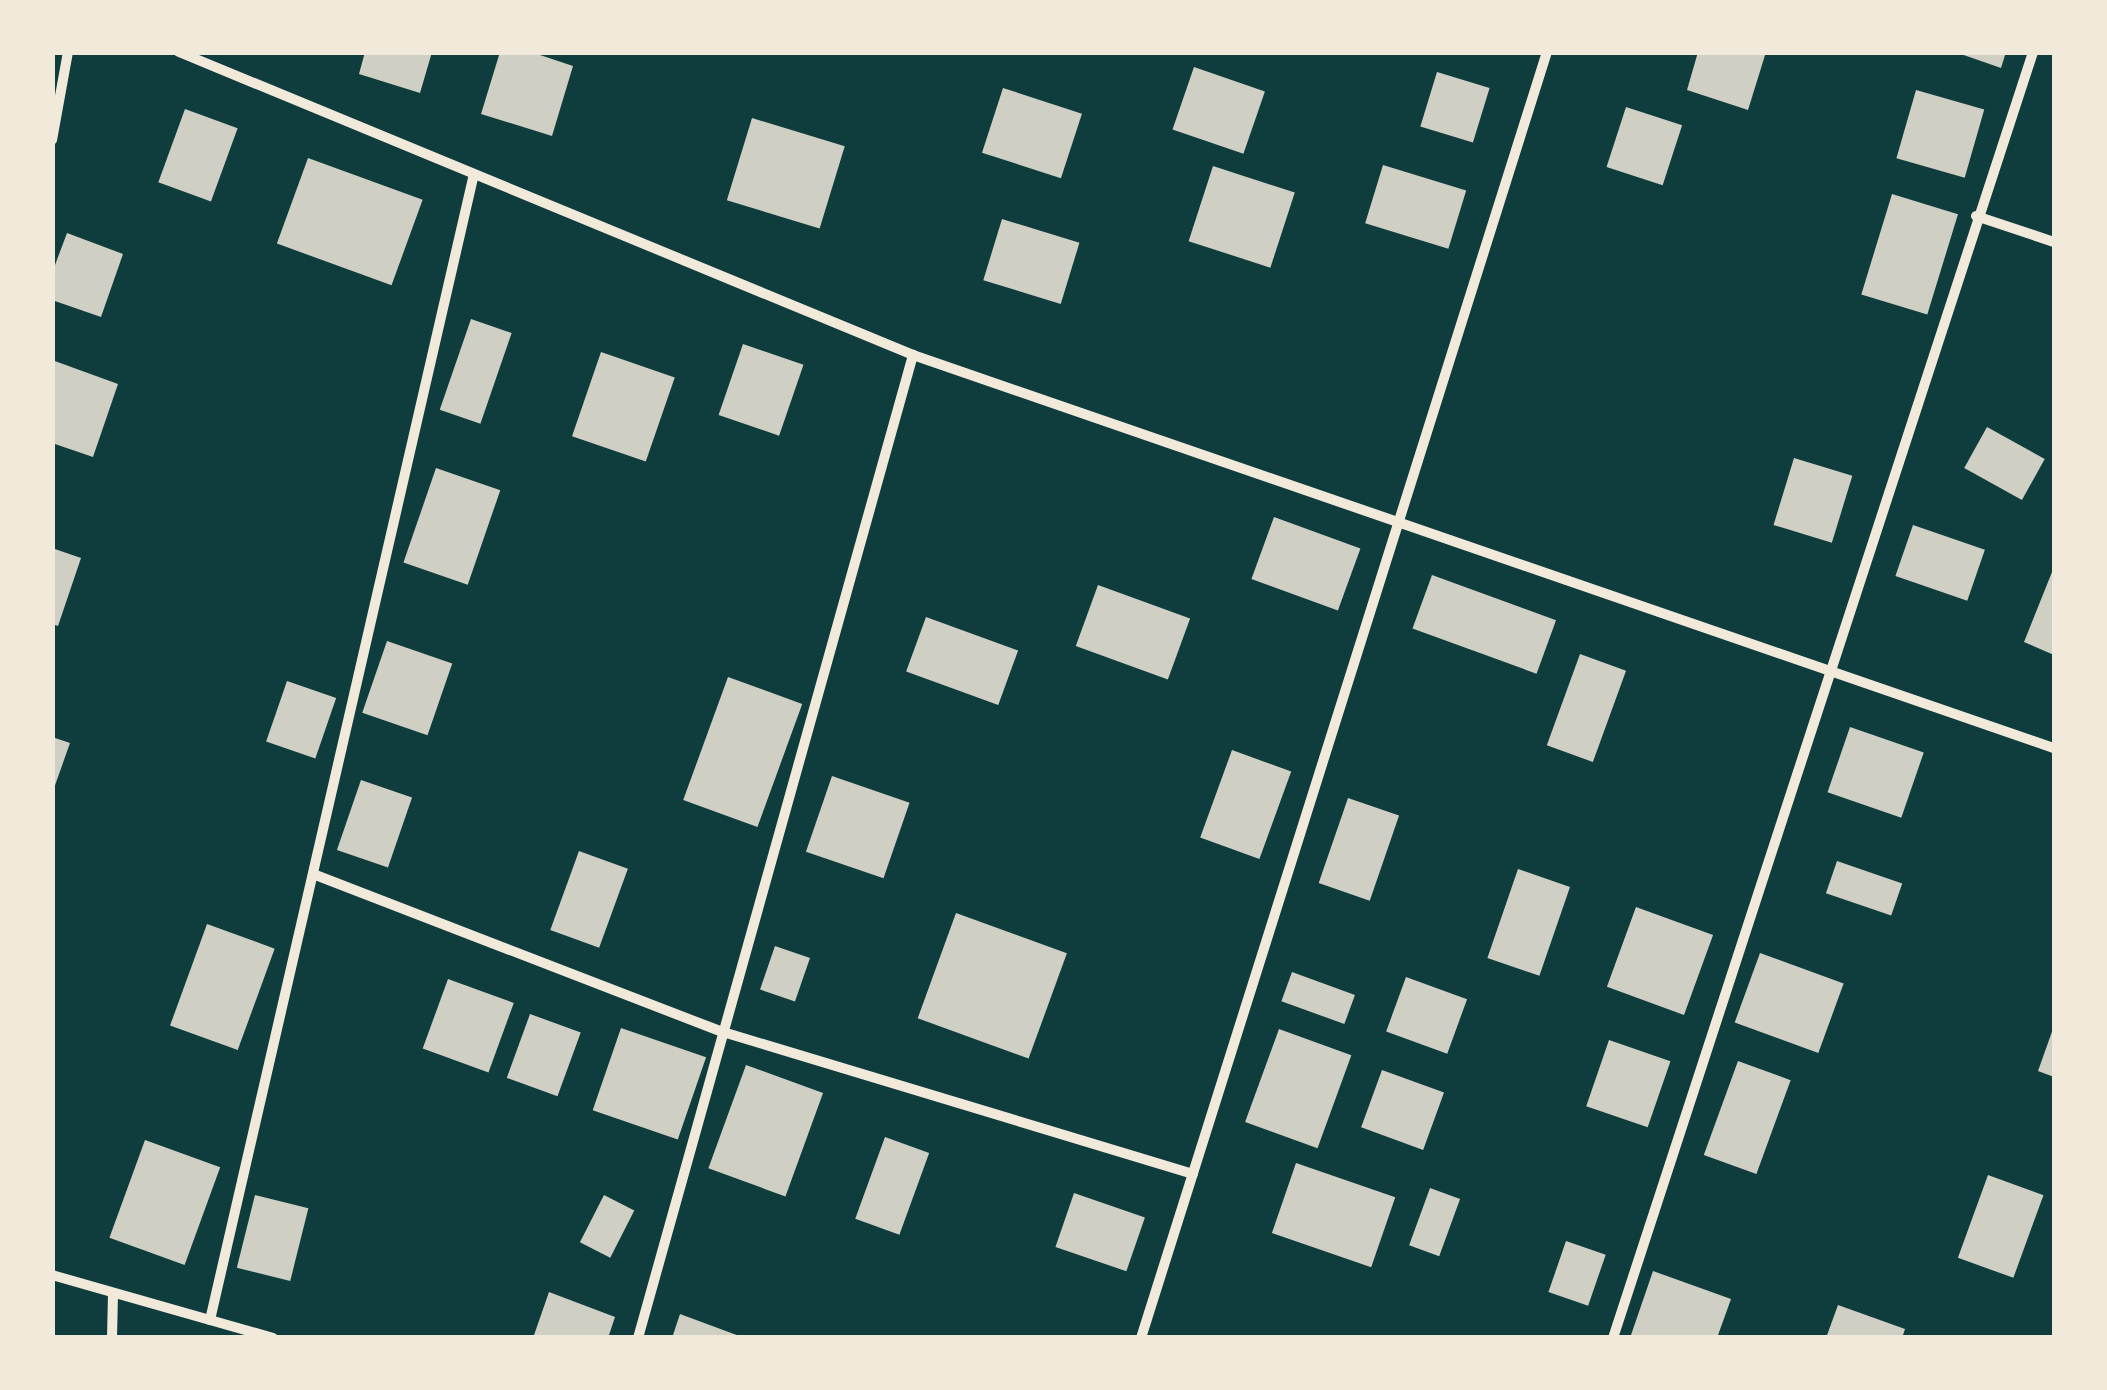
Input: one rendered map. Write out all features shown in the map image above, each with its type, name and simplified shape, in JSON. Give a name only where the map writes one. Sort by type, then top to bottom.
[{"type":"street","points":[[52,140],[68,52]]},
{"type":"street","points":[[178,52],[913,354],[1402,519],[2054,748]]},
{"type":"street","points":[[1141,1338],[1402,519],[1518,129],[1547,52]]},
{"type":"street","points":[[1613,1338],[1976,216],[2033,52]]},
{"type":"street","points":[[210,1320],[474,174]]},
{"type":"street","points":[[1976,216],[2054,242]]},
{"type":"street","points":[[638,1338],[913,354]]},
{"type":"street","points":[[313,874],[723,1032],[1194,1174]]},
{"type":"street","points":[[52,1274],[273,1338]]},
{"type":"street","points":[[112,1338],[113,1293]]},
{"type":"building","points":[[365,52],[432,52],[420,93],[359,74]]},
{"type":"building","points":[[500,52],[531,52],[573,66],[552,136],[481,114]]},
{"type":"building","points":[[1698,52],[1766,52],[1748,110],[1687,90]]},
{"type":"building","points":[[1955,52],[2006,52],[2001,68]]},
{"type":"building","points":[[1194,67],[1265,91],[1243,154],[1173,129]]},
{"type":"building","points":[[1437,72],[1490,88],[1473,143],[1420,127]]},
{"type":"building","points":[[1003,88],[1082,114],[1061,178],[982,153]]},
{"type":"building","points":[[1916,90],[1984,110],[1965,178],[1896,158]]},
{"type":"building","points":[[1626,107],[1682,125],[1663,185],[1607,167]]},
{"type":"building","points":[[185,109],[238,128],[211,201],[158,182]]},
{"type":"building","points":[[752,118],[845,146],[820,229],[727,200]]},
{"type":"building","points":[[308,158],[423,200],[392,285],[277,244]]},
{"type":"building","points":[[1383,165],[1466,190],[1448,249],[1365,223]]},
{"type":"building","points":[[1213,166],[1295,193],[1270,268],[1189,241]]},
{"type":"building","points":[[1892,194],[1958,214],[1927,315],[1861,294]]},
{"type":"building","points":[[1002,219],[1079,243],[1061,304],[983,280]]},
{"type":"building","points":[[67,233],[123,254],[101,317],[52,300],[52,273]]},
{"type":"building","points":[[471,319],[512,333],[480,424],[440,410]]},
{"type":"building","points":[[743,344],[804,365],[779,436],[719,415]]},
{"type":"building","points":[[601,352],[675,377],[646,462],[572,436]]},
{"type":"building","points":[[52,360],[118,384],[93,457],[52,443]]},
{"type":"building","points":[[1987,427],[2045,459],[2022,500],[1964,468]]},
{"type":"building","points":[[1794,458],[1852,476],[1832,543],[1774,525]]},
{"type":"building","points":[[436,468],[500,490],[468,585],[403,563]]},
{"type":"building","points":[[1274,517],[1360,548],[1338,610],[1251,579]]},
{"type":"building","points":[[1913,525],[1985,550],[1967,601],[1895,576]]},
{"type":"building","points":[[52,548],[81,558],[58,626],[52,624]]},
{"type":"building","points":[[2054,567],[2054,655],[2024,642]]},
{"type":"building","points":[[1432,575],[1556,620],[1537,674],[1413,629]]},
{"type":"building","points":[[1098,585],[1190,619],[1168,680],[1076,646]]},
{"type":"building","points":[[926,617],[1018,651],[998,705],[906,672]]},
{"type":"building","points":[[387,641],[452,663],[427,735],[362,713]]},
{"type":"building","points":[[1580,654],[1626,671],[1593,762],[1547,745]]},
{"type":"building","points":[[728,677],[802,704],[757,827],[683,800]]},
{"type":"building","points":[[287,681],[336,698],[315,758],[266,742]]},
{"type":"building","points":[[1850,727],[1924,752],[1901,818],[1828,792]]},
{"type":"building","points":[[52,737],[70,743],[53,791],[52,791]]},
{"type":"building","points":[[1232,750],[1291,772],[1259,859],[1200,837]]},
{"type":"building","points":[[832,776],[910,803],[883,878],[806,852]]},
{"type":"building","points":[[361,780],[412,798],[388,868],[337,850]]},
{"type":"building","points":[[1348,798],[1399,816],[1370,901],[1319,883]]},
{"type":"building","points":[[579,851],[628,869],[599,948],[550,930]]},
{"type":"building","points":[[1837,861],[1902,883],[1891,916],[1826,893]]},
{"type":"building","points":[[1518,869],[1570,887],[1539,976],[1487,958]]},
{"type":"building","points":[[1636,907],[1713,935],[1684,1015],[1607,987]]},
{"type":"building","points":[[956,913],[1067,953],[1029,1059],[918,1018]]},
{"type":"building","points":[[207,924],[275,949],[238,1050],[170,1025]]},
{"type":"building","points":[[775,946],[810,958],[795,1002],[760,989]]},
{"type":"building","points":[[1760,953],[1844,983],[1818,1053],[1735,1023]]},
{"type":"building","points":[[1292,972],[1355,995],[1344,1024],[1281,1001]]},
{"type":"building","points":[[1406,977],[1467,999],[1447,1054],[1386,1032]]},
{"type":"building","points":[[448,979],[514,1003],[488,1072],[423,1049]]},
{"type":"building","points":[[530,1014],[581,1032],[557,1096],[507,1078]]},
{"type":"building","points":[[2054,1026],[2054,1077],[2038,1071]]},
{"type":"building","points":[[621,1028],[706,1057],[678,1140],[593,1110]]},
{"type":"building","points":[[1279,1029],[1351,1055],[1317,1148],[1245,1122]]},
{"type":"building","points":[[1609,1040],[1670,1061],[1648,1127],[1586,1106]]},
{"type":"building","points":[[1738,1061],[1791,1080],[1756,1174],[1704,1155]]},
{"type":"building","points":[[746,1065],[823,1093],[785,1196],[708,1168]]},
{"type":"building","points":[[1382,1070],[1444,1093],[1423,1150],[1361,1127]]},
{"type":"building","points":[[885,1137],[929,1153],[899,1235],[855,1219]]},
{"type":"building","points":[[145,1140],[220,1167],[185,1265],[109,1238]]},
{"type":"building","points":[[1296,1163],[1395,1197],[1371,1267],[1272,1233]]},
{"type":"building","points":[[1988,1175],[2043,1195],[2013,1278],[1958,1258]]},
{"type":"building","points":[[1430,1188],[1460,1199],[1439,1256],[1409,1245]]},
{"type":"building","points":[[1074,1193],[1145,1217],[1126,1271],[1055,1247]]},
{"type":"building","points":[[255,1195],[308,1208],[290,1281],[237,1268]]},
{"type":"building","points":[[604,1195],[634,1210],[610,1258],[580,1242]]},
{"type":"building","points":[[1566,1241],[1606,1255],[1588,1306],[1548,1292]]},
{"type":"building","points":[[1653,1271],[1731,1299],[1717,1338],[1630,1338]]},
{"type":"building","points":[[549,1292],[615,1317],[608,1338],[533,1338]]},
{"type":"building","points":[[1838,1305],[1905,1329],[1902,1338],[1826,1338]]},
{"type":"building","points":[[680,1314],[742,1337],[742,1338],[672,1338]]}]
